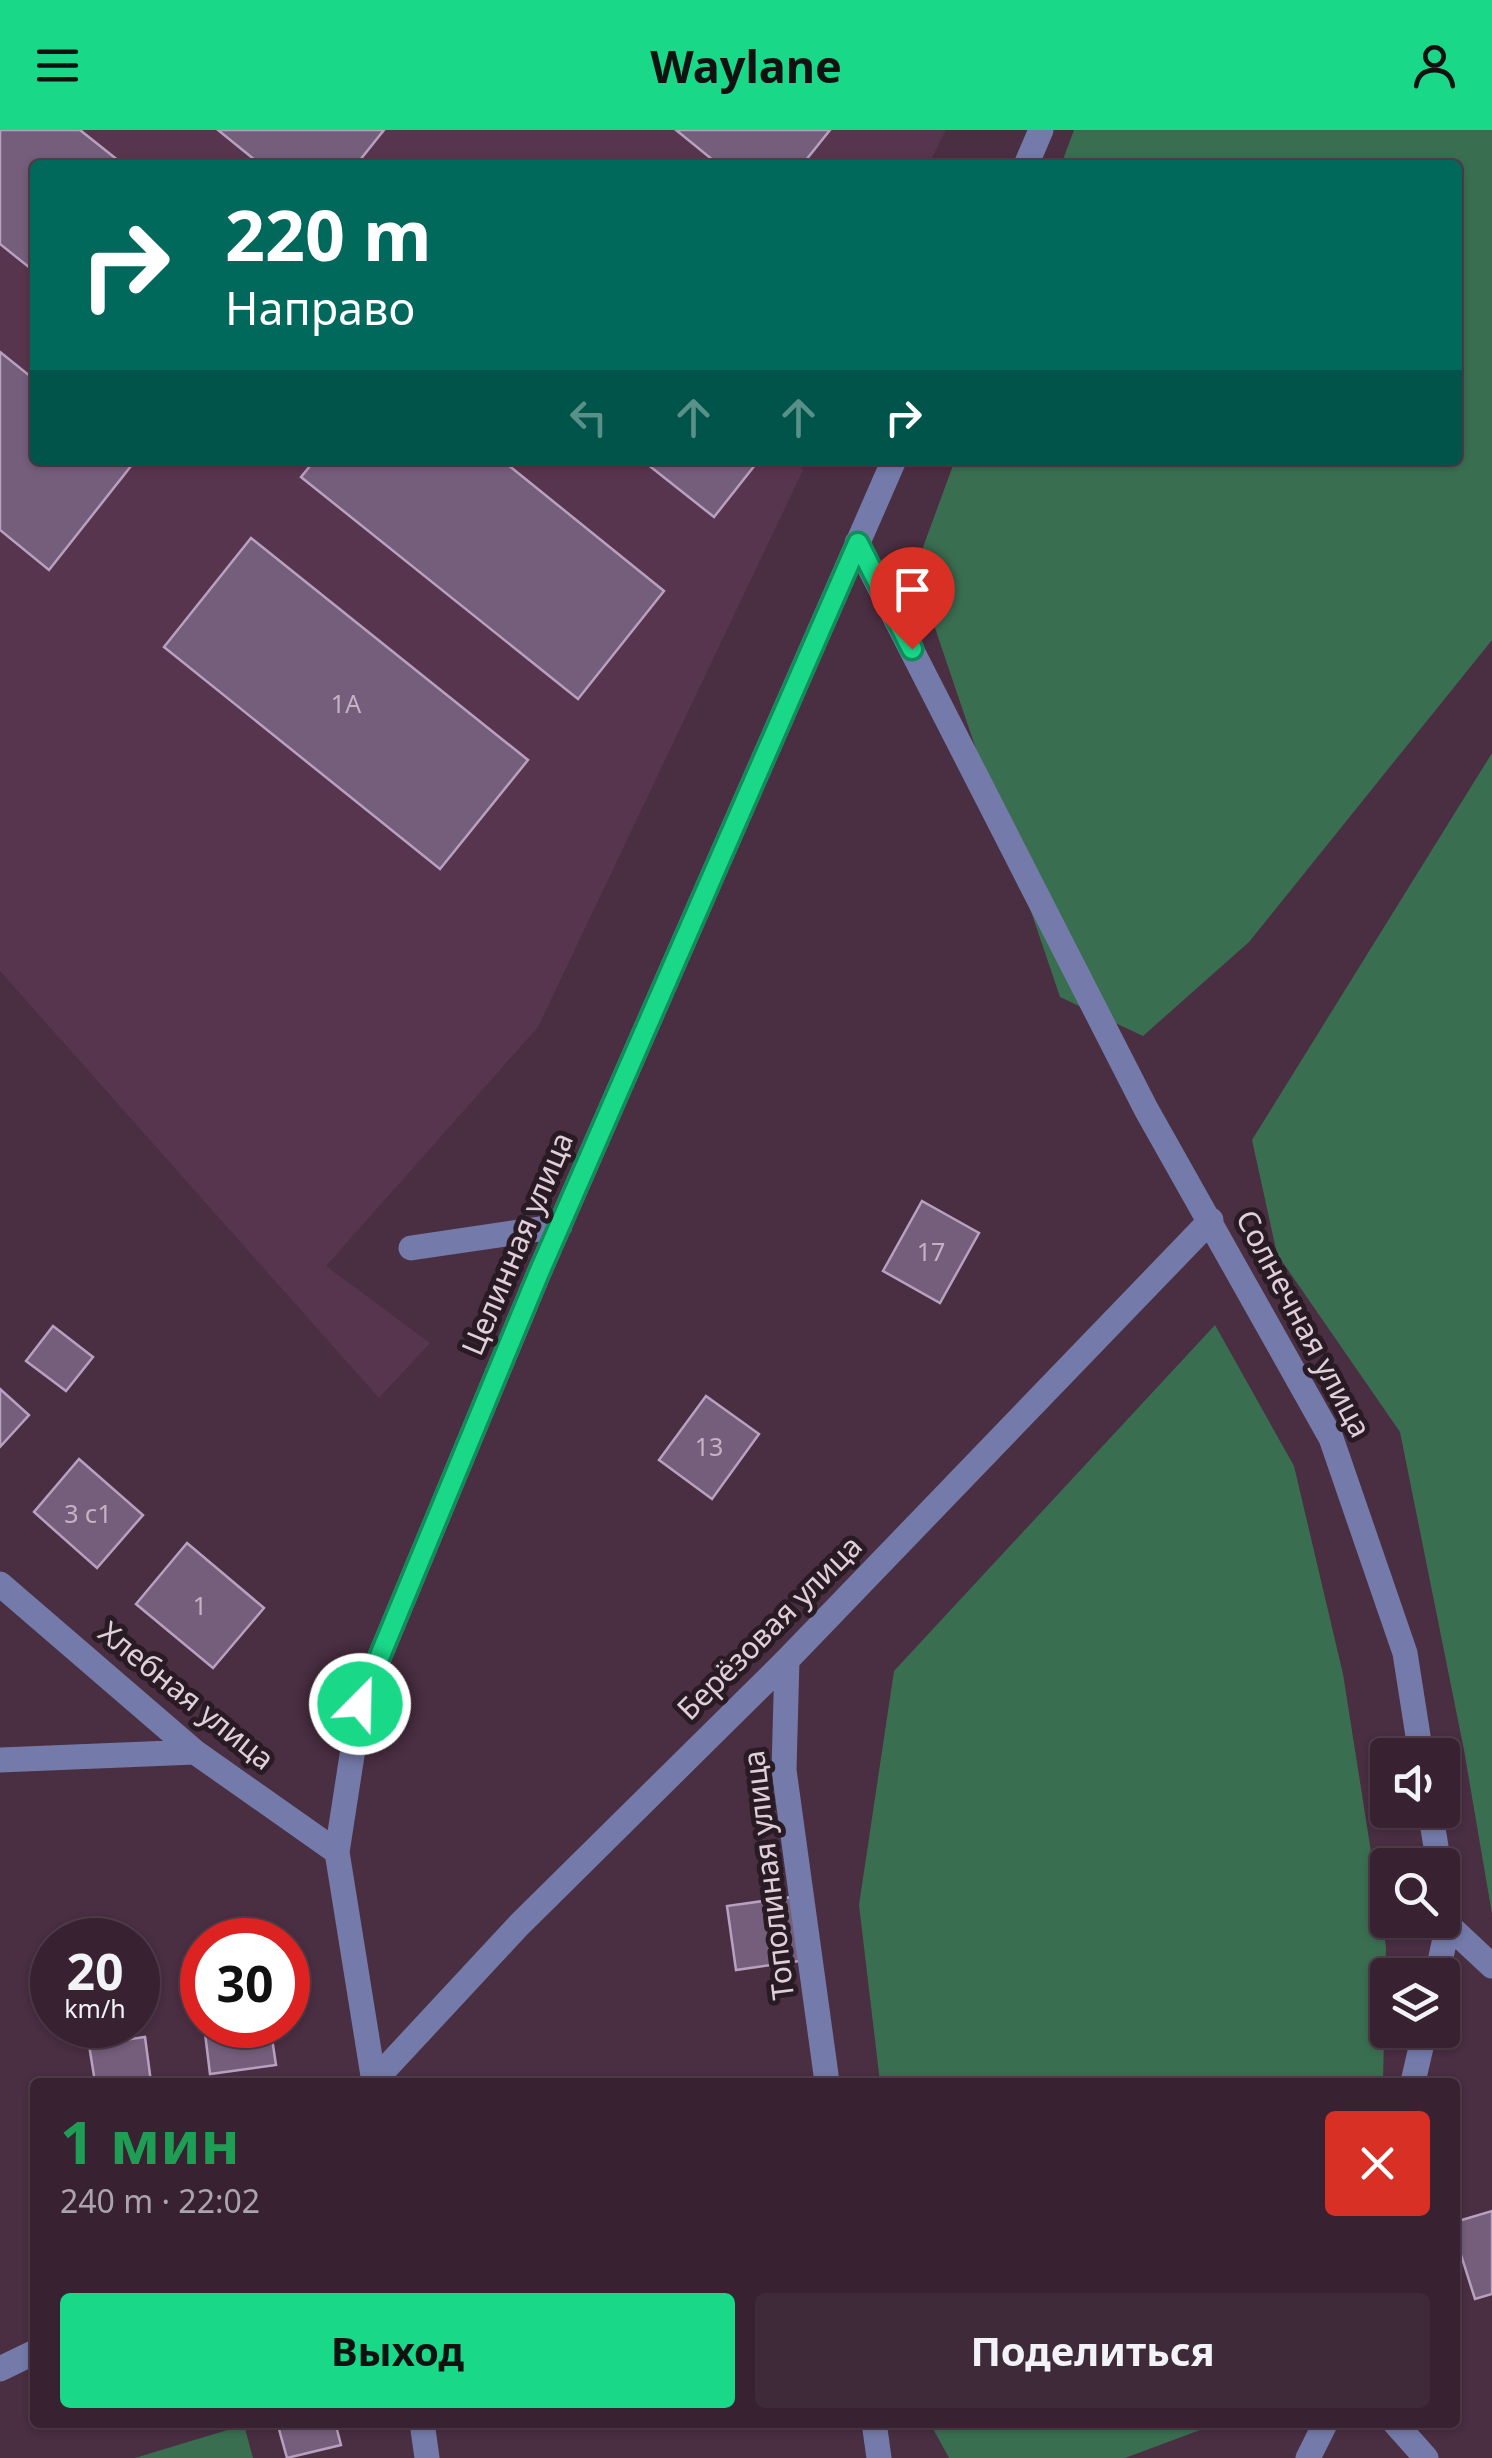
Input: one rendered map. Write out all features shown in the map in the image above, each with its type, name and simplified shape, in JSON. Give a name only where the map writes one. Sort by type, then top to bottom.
[{"type":"street","points":[[1028,160],[1041,130]]},
{"type":"street","name":"Целинная улица","points":[[373,2078],[337,1852],[360,1704],[560,1226],[892,465]]},
{"type":"street","name":"Солнечная улица","points":[[858,543],[1146,1109],[1212,1220],[1331,1438],[1405,1653],[1419,1738]]},
{"type":"street","name":"Берёзовая улица","points":[[378,2078],[518,1924],[787,1660],[1212,1220]]},
{"type":"street","points":[[411,1248],[560,1226]]},
{"type":"street","name":"Хлебная улица","points":[[0,1584],[195,1752],[337,1852]]},
{"type":"street","name":"Тополиная улица","points":[[787,1660],[784,1770],[826,2078]]},
{"type":"street","points":[[0,1760],[195,1752]]},
{"type":"street","points":[[1460,1936],[1492,1966]]},
{"type":"street","points":[[1413,2078],[1420,2048]]},
{"type":"street","points":[[0,2369],[30,2354]]},
{"type":"street","points":[[423,2428],[427,2458]]},
{"type":"street","points":[[875,2428],[879,2458]]},
{"type":"street","points":[[1308,2458],[1323,2428]]},
{"type":"street","points":[[1399,2428],[1426,2458]]},
{"type":"shaded area","points":[[0,130],[946,130],[931,160],[30,160],[30,465],[800,465],[803,470],[538,1027],[326,1266],[430,1343],[379,1398],[0,971]]},
{"type":"green space","points":[[1074,130],[1492,130],[1492,640],[1249,942],[1143,1036],[1060,997],[915,569],[953,465],[1462,465],[1462,160],[1063,160]]},
{"type":"green space","points":[[1492,753],[1492,1914],[1464,1750],[1400,1432],[1277,1254],[1252,1140]]},
{"type":"green space","points":[[1215,1325],[1294,1466],[1343,1674],[1370,1848],[1370,1938],[1385,1938],[1386,1947],[1386,1958],[1370,1958],[1370,2048],[1384,2048],[1383,2078],[880,2078],[859,1905],[894,1671]]},
{"type":"green space","points":[[245,2428],[253,2458],[135,2458]]},
{"type":"green space","points":[[933,2428],[1206,2428],[1125,2458],[949,2458]]},
{"type":"building","points":[[0,130],[80,130],[118,160],[30,160],[30,268],[0,244]]},
{"type":"building","points":[[218,130],[384,130],[360,160],[255,160]]},
{"type":"building","points":[[676,130],[830,130],[806,160],[713,160]]},
{"type":"building","points":[[0,352],[30,376],[30,465],[132,465],[49,570],[0,530]]},
{"type":"building","points":[[311,465],[508,465],[664,591],[578,699],[301,477]]},
{"type":"building","points":[[648,465],[755,465],[714,517]]},
{"type":"building","points":[[251,538],[528,760],[440,869],[164,647]]},
{"type":"building","points":[[922,1201],[979,1233],[940,1303],[883,1271]]},
{"type":"building","points":[[53,1326],[93,1357],[66,1391],[26,1361]]},
{"type":"building","points":[[0,1389],[29,1415],[0,1447]]},
{"type":"building","points":[[706,1396],[759,1434],[712,1499],[659,1460]]},
{"type":"building","points":[[79,1459],[143,1515],[97,1568],[34,1512]]},
{"type":"building","points":[[187,1543],[264,1608],[213,1668],[136,1604]]},
{"type":"building","points":[[792,1897],[800,1961],[736,1970],[727,1906]]},
{"type":"building","points":[[89,2048],[146,2048],[150,2078],[94,2078]]},
{"type":"building","points":[[207,2048],[273,2048],[276,2065],[210,2074]]},
{"type":"building","points":[[1492,2211],[1492,2294],[1475,2299],[1460,2252],[1460,2221]]},
{"type":"building","points":[[279,2428],[337,2428],[341,2445],[287,2458]]},
{"type":"route","points":[[360,1704],[538,1275],[858,543],[912,649]]}]
